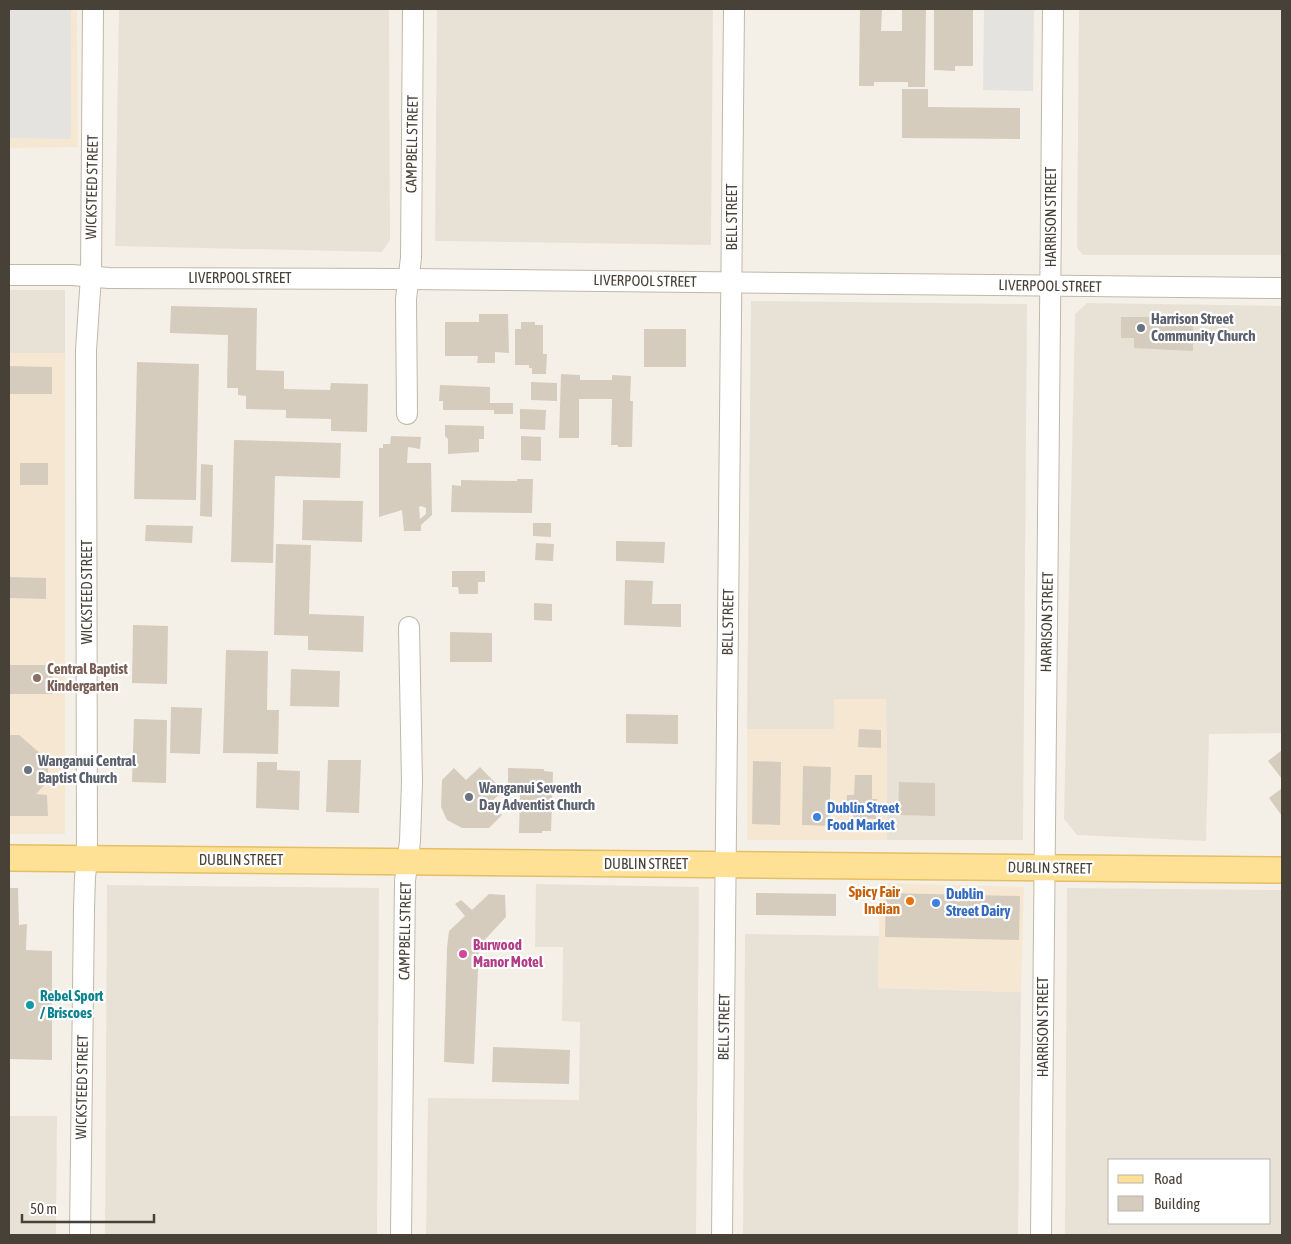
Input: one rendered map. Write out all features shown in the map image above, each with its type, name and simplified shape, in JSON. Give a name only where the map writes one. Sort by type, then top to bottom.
[{"type":"main road","name":"DUBLIN STREET","points":[[9,858],[1282,870]]},
{"type":"street","name":"WICKSTEED STREET","points":[[80,1235],[84,877],[87,859],[86,350],[91,276],[93,9]]},
{"type":"street","name":"CAMPBELL STREET","points":[[407,414],[406,299],[411,258],[413,9]]},
{"type":"street","name":"BELL STREET","points":[[722,1235],[734,9]]},
{"type":"street","name":"HARRISON STREET","points":[[1041,1235],[1053,9]]},
{"type":"street","name":"LIVERPOOL STREET","points":[[9,275],[119,278],[1282,288]]},
{"type":"street","name":"CAMPBELL STREET","points":[[401,1235],[405,881],[408,862],[412,782],[409,627]]},
{"type":"shaded area","points":[[9,9],[77,9],[78,147],[9,148]]},
{"type":"shaded area","points":[[9,9],[71,9],[71,139],[9,138]]},
{"type":"shaded area","points":[[119,9],[389,9],[390,240],[382,252],[115,246]]},
{"type":"shaded area","points":[[437,9],[713,9],[711,245],[435,241]]},
{"type":"shaded area","points":[[984,9],[1034,9],[1033,91],[983,90]]},
{"type":"shaded area","points":[[1079,9],[1282,9],[1282,255],[1083,255],[1077,248]]},
{"type":"shaded area","points":[[9,290],[65,290],[65,353],[9,353]]},
{"type":"shaded area","points":[[751,301],[1027,304],[1023,840],[887,840],[886,699],[834,729],[747,729]]},
{"type":"shaded area","points":[[1087,303],[1282,306],[1282,733],[1209,734],[1206,841],[1077,835],[1064,819],[1075,314]]},
{"type":"shaded area","points":[[9,353],[65,353],[65,834],[9,834]]},
{"type":"shaded area","points":[[834,699],[886,699],[887,840],[747,840],[747,729],[834,729]]},
{"type":"shaded area","points":[[880,883],[1024,887],[1021,992],[878,988]]},
{"type":"shaded area","points":[[536,884],[699,887],[696,1235],[426,1235],[428,1098],[579,1100],[580,1022],[562,1021],[563,947],[535,947]]},
{"type":"shaded area","points":[[107,885],[379,888],[377,1235],[105,1235]]},
{"type":"shaded area","points":[[1067,888],[1282,890],[1282,1235],[1065,1235]]},
{"type":"shaded area","points":[[745,934],[879,936],[878,988],[1021,992],[1018,1235],[743,1235]]},
{"type":"shaded area","points":[[9,1116],[57,1116],[56,1235],[9,1235]]},
{"type":"building","points":[[860,9],[882,9],[881,31],[902,31],[902,9],[926,9],[925,87],[908,87],[908,82],[874,82],[874,86],[859,86]]},
{"type":"building","points":[[934,9],[973,9],[973,66],[955,66],[955,71],[934,70]]},
{"type":"building","points":[[902,89],[928,89],[928,107],[1020,108],[1020,139],[902,138]]},
{"type":"building","points":[[171,306],[257,308],[256,370],[284,371],[284,389],[330,390],[331,383],[368,384],[367,432],[331,431],[331,419],[286,418],[286,410],[246,409],[246,396],[238,395],[238,388],[227,388],[228,335],[170,333]]},
{"type":"building","points":[[479,314],[508,314],[509,353],[495,352],[495,363],[477,363],[478,356],[445,356],[445,322],[479,322]]},
{"type":"building","points":[[1162,314],[1193,314],[1193,351],[1134,348],[1134,338],[1121,338],[1121,317],[1161,317]]},
{"type":"building","points":[[521,322],[535,322],[535,325],[543,325],[543,354],[547,354],[546,374],[532,374],[532,368],[529,368],[529,365],[515,365],[515,329],[521,329]]},
{"type":"building","points":[[644,329],[686,329],[686,367],[644,367]]},
{"type":"building","points":[[137,362],[199,364],[196,500],[134,499]]},
{"type":"building","points":[[9,366],[52,367],[52,394],[9,394]]},
{"type":"building","points":[[561,374],[580,375],[580,380],[612,380],[612,375],[631,376],[630,401],[633,401],[632,447],[611,445],[612,399],[579,399],[579,438],[559,438]]},
{"type":"building","points":[[531,382],[557,383],[557,401],[531,400]]},
{"type":"building","points":[[440,385],[490,387],[490,403],[513,403],[513,414],[494,414],[494,410],[443,410],[443,401],[439,401]]},
{"type":"building","points":[[520,409],[546,410],[545,430],[520,429]]},
{"type":"building","points":[[445,425],[484,426],[484,439],[479,439],[479,452],[448,454],[448,439],[445,436]]},
{"type":"building","points":[[391,436],[421,437],[420,449],[408,447],[407,463],[431,463],[432,515],[421,525],[421,531],[404,531],[402,510],[379,517],[379,448],[383,448],[383,444],[390,444]],"holes":[[[419,507],[426,508],[426,514],[420,519]]]},
{"type":"building","points":[[521,436],[541,437],[541,461],[521,460]]},
{"type":"building","points":[[234,440],[341,443],[340,478],[275,476],[273,563],[231,562]]},
{"type":"building","points":[[20,463],[48,463],[48,485],[20,485]]},
{"type":"building","points":[[201,464],[213,465],[212,517],[200,516]]},
{"type":"building","points":[[517,479],[533,479],[532,513],[451,512],[452,485],[461,486],[461,480],[517,481]]},
{"type":"building","points":[[303,500],[363,501],[362,542],[302,540]]},
{"type":"building","points":[[533,523],[551,523],[551,537],[533,536]]},
{"type":"building","points":[[146,525],[193,526],[192,543],[145,541]]},
{"type":"building","points":[[616,541],[665,542],[664,563],[616,561]]},
{"type":"building","points":[[536,543],[554,544],[553,561],[535,560]]},
{"type":"building","points":[[276,544],[311,545],[309,614],[364,616],[363,652],[308,650],[308,636],[274,635]]},
{"type":"building","points":[[452,571],[485,571],[485,582],[478,582],[478,594],[459,594],[458,587],[452,587]]},
{"type":"building","points":[[9,577],[46,578],[46,599],[9,598]]},
{"type":"building","points":[[625,580],[653,581],[652,604],[681,604],[681,627],[624,625]]},
{"type":"building","points":[[534,603],[552,604],[552,621],[534,620]]},
{"type":"building","points":[[133,625],[168,626],[167,684],[132,683]]},
{"type":"building","points":[[450,632],[492,633],[492,662],[450,662]]},
{"type":"building","points":[[226,650],[268,651],[267,710],[279,710],[278,754],[223,753]]},
{"type":"building","points":[[9,665],[53,665],[53,694],[9,694]]},
{"type":"building","points":[[291,669],[340,671],[339,707],[290,706]]},
{"type":"building","points":[[171,707],[202,708],[200,754],[170,753]]},
{"type":"building","points":[[626,714],[678,715],[678,744],[626,743]]},
{"type":"building","points":[[134,719],[167,720],[166,783],[132,782]]},
{"type":"building","points":[[859,729],[881,730],[881,748],[858,747]]},
{"type":"building","name":"Wanganui Central Baptist Church","points":[[9,735],[19,735],[48,760],[48,781],[36,794],[47,795],[48,816],[9,816]]},
{"type":"building","points":[[1282,750],[1282,779],[1268,761]]},
{"type":"building","points":[[328,760],[361,760],[359,813],[326,812]]},
{"type":"building","points":[[753,761],[781,762],[780,825],[752,824]]},
{"type":"building","points":[[257,762],[277,762],[277,770],[300,771],[299,810],[256,808]]},
{"type":"building","points":[[803,766],[831,767],[829,826],[802,825]]},
{"type":"building","name":"Wanganui Seventh Day Adventist Church","points":[[480,767],[503,791],[490,803],[502,815],[489,828],[462,828],[447,820],[441,807],[442,780],[454,768],[466,780]]},
{"type":"building","points":[[508,768],[544,769],[544,771],[553,772],[551,831],[519,833],[520,795],[508,795]]},
{"type":"building","points":[[855,775],[872,775],[872,799],[877,799],[876,819],[853,818],[854,812],[846,812],[847,795],[854,795]]},
{"type":"building","points":[[899,782],[935,783],[935,816],[898,815]]},
{"type":"building","points":[[1282,788],[1282,816],[1269,798]]},
{"type":"building","name":"Rebel Sport / Briscoes","points":[[9,888],[18,888],[19,925],[27,924],[26,950],[52,951],[52,1060],[9,1059]]},
{"type":"building","points":[[756,893],[836,894],[836,916],[756,915]]},
{"type":"building","points":[[886,893],[1020,896],[1019,940],[885,937]]},
{"type":"building","points":[[489,894],[505,895],[506,917],[479,946],[474,1064],[444,1062],[449,931],[465,916],[455,904],[461,900],[472,910]]},
{"type":"building","points":[[493,1047],[570,1050],[569,1084],[492,1082]]},
{"type":"place","name":"Harrison Street Community Church","points":[[1141,328]]},
{"type":"place","name":"Central Baptist Kindergarten","points":[[37,678]]},
{"type":"place","name":"Wanganui Central Baptist Church","points":[[28,770]]},
{"type":"place","name":"Wanganui Seventh Day Adventist Church","points":[[469,797]]},
{"type":"place","name":"Dublin Street Food Market","points":[[817,817]]},
{"type":"place","name":"Spicy Fair Indian","points":[[910,901]]},
{"type":"place","name":"Dublin Street Dairy","points":[[936,903]]},
{"type":"place","name":"Burwood Manor Motel","points":[[463,954]]},
{"type":"place","name":"Rebel Sport / Briscoes","points":[[30,1005]]}]
